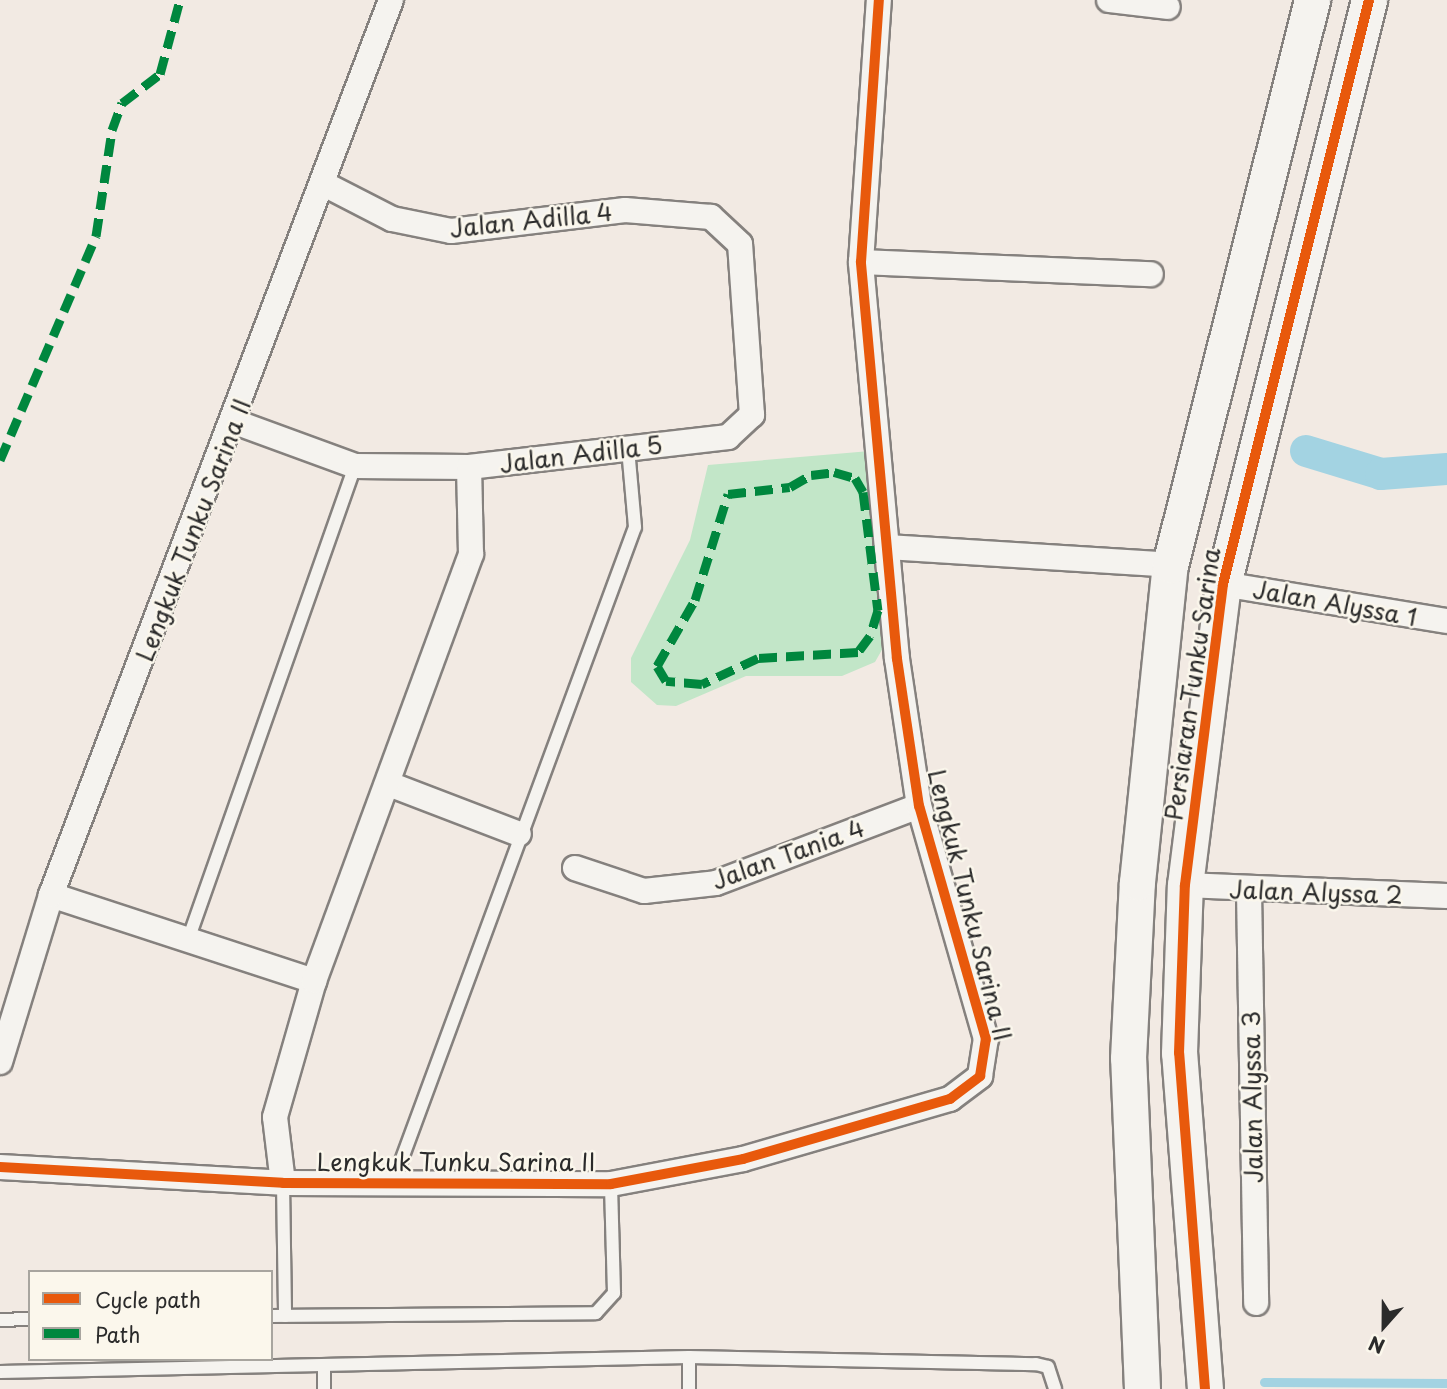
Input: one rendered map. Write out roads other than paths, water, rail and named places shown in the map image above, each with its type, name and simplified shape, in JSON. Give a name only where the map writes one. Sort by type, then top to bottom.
[{"type":"street","name":"Lengkuk Tunku Sarina II","points":[[0,1062],[51,895],[235,422],[391,0]]},
{"type":"street","name":"Lengkuk Tunku Sarina II","points":[[0,1167],[283,1183],[611,1184],[743,1159],[950,1099],[980,1076],[986,1039],[919,806],[887,547],[861,262],[879,0]]},
{"type":"street","points":[[1109,0],[1168,7]]},
{"type":"street","name":"Persiaran Tunku Sarina","points":[[1142,1389],[1128,1058],[1137,882],[1170,565],[1312,0]]},
{"type":"street","name":"Persiaran Tunku Sarina","points":[[1205,1389],[1179,1053],[1185,885],[1223,584],[1368,0]]},
{"type":"street","name":"Jalan Adilla 4","points":[[322,183],[422,228],[451,231],[625,210],[685,212],[711,217],[740,244]]},
{"type":"street","name":"Jalan Adilla 5","points":[[235,422],[355,466],[469,467],[727,437],[752,415],[740,244]]},
{"type":"street","points":[[861,262],[1152,274]]},
{"type":"street","points":[[283,1183],[275,1117],[314,981],[389,784],[471,554],[469,467]]},
{"type":"street","points":[[887,547],[1170,565]]},
{"type":"street","name":"Jalan Alyssa 1","points":[[1223,584],[1447,621]]},
{"type":"street","points":[[389,784],[519,834]]},
{"type":"street","name":"Jalan Tania 4","points":[[575,868],[644,891],[716,883],[919,806]]},
{"type":"street","name":"Jalan Alyssa 2","points":[[1185,885],[1249,891],[1447,896]]},
{"type":"street","name":"Jalan Alyssa 3","points":[[1249,891],[1256,1303]]},
{"type":"street","points":[[51,895],[314,981]]},
{"type":"lane","points":[[393,1183],[519,834],[635,527],[628,449]]},
{"type":"lane","points":[[188,940],[355,466]]},
{"type":"lane","points":[[283,1183],[278,1316],[596,1313],[614,1293],[611,1184]]},
{"type":"lane","points":[[0,1320],[28,1320]]},
{"type":"lane","points":[[689,1357],[689,1389]]},
{"type":"lane","points":[[0,1372],[324,1368],[689,1357],[1036,1364],[1048,1367],[1055,1389]]},
{"type":"lane","points":[[324,1368],[324,1389]]},
{"type":"waterway","points":[[1306,451],[1381,474],[1447,469]]},
{"type":"waterway","points":[[1264,1382],[1447,1383]]}]
